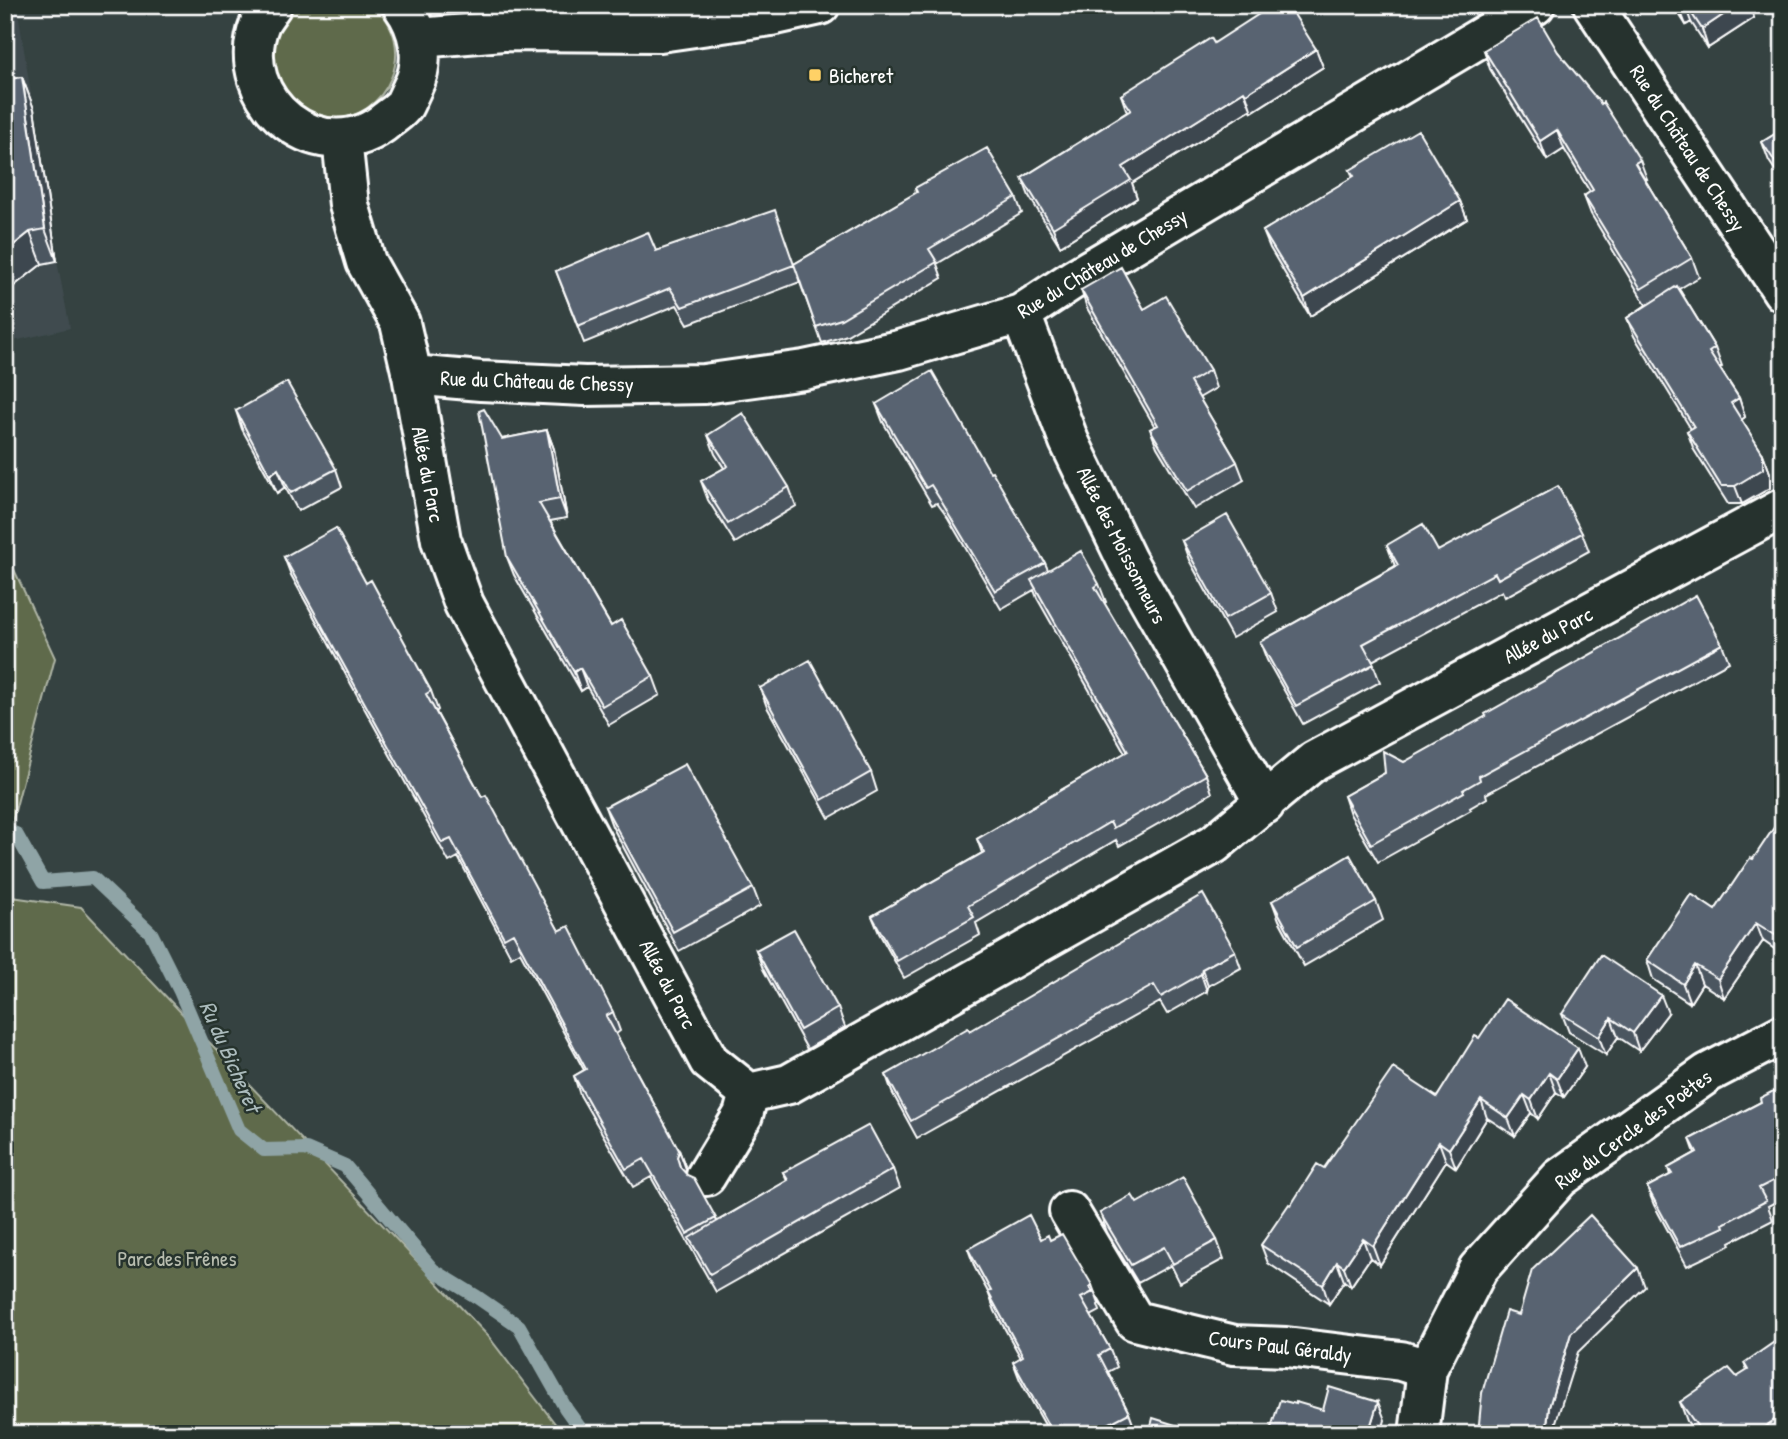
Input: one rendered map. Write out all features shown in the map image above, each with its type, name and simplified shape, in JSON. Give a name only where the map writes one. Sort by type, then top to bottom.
[{"type":"street","points":[[272,5],[260,22],[253,56],[260,89],[279,116],[308,134],[342,139],[376,130],[403,107],[419,74],[411,22],[503,31],[660,32],[771,16],[820,5]]},
{"type":"street","name":"Rue du Château de Chessy","points":[[412,375],[585,386],[704,384],[804,370],[899,350],[1021,314],[1074,279],[1535,5]]},
{"type":"street","name":"Rue du Château de Chessy","points":[[1593,5],[1783,292]]},
{"type":"street","name":"Allée du Parc","points":[[342,139],[349,205],[366,262],[400,323],[412,375],[440,540],[464,604],[709,1061],[749,1093],[789,1084],[1214,844],[1314,761],[1783,508]]},
{"type":"street","name":"Allée des Moissonneurs","points":[[1021,314],[1069,441],[1127,561],[1265,804]]},
{"type":"street","name":"Rue du Cercle des Poètes","points":[[1419,1434],[1427,1369],[1478,1269],[1560,1178],[1708,1073],[1783,1034]]},
{"type":"street","points":[[706,1176],[743,1115],[749,1093]]},
{"type":"street","name":"Cours Paul Géraldy","points":[[1069,1212],[1135,1321],[1234,1345],[1286,1347],[1401,1361],[1427,1369]]},
{"type":"shaded area","points":[[5,5],[17,5],[70,328],[5,343]]},
{"type":"green space","points":[[295,5],[372,5],[387,21],[395,40],[396,59],[391,78],[381,95],[367,108],[348,116],[323,118],[303,112],[293,104],[272,71],[278,27]]},
{"type":"green space","points":[[5,550],[55,658],[5,849]]},
{"type":"green space","name":"Parc des Frênes","points":[[5,896],[81,907],[488,1336],[563,1434],[5,1434]]},
{"type":"building","points":[[1273,5],[1288,5],[1316,49],[1123,167],[1131,180],[1053,228],[1022,178],[1131,110],[1121,95],[1211,38],[1214,43]]},
{"type":"building","points":[[1686,5],[1738,5],[1702,29]]},
{"type":"building","points":[[1538,18],[1558,52],[1601,104],[1603,102],[1640,160],[1635,163],[1692,258],[1641,289],[1584,196],[1593,190],[1557,130],[1540,141],[1484,50]]},
{"type":"building","points":[[22,77],[45,229],[30,232],[5,252],[5,80]]},
{"type":"building","points":[[1783,129],[1783,174],[1762,142]]},
{"type":"building","points":[[1418,130],[1460,201],[1304,298],[1263,231],[1354,176],[1350,170]]},
{"type":"building","points":[[987,148],[1016,197],[929,249],[937,262],[841,319],[816,327],[794,264],[917,192],[915,188]]},
{"type":"building","points":[[775,210],[794,265],[682,307],[670,288],[578,326],[556,271],[648,232],[656,251]]},
{"type":"building","points":[[1121,267],[1144,309],[1166,296],[1210,370],[1190,382],[1237,462],[1187,491],[1150,429],[1158,425],[1081,290]]},
{"type":"building","points":[[1677,286],[1715,348],[1709,352],[1739,398],[1731,403],[1763,454],[1763,469],[1735,486],[1721,486],[1687,431],[1694,427],[1627,318]]},
{"type":"building","points":[[932,371],[1045,563],[995,591],[931,485],[926,488],[876,404]]},
{"type":"building","points":[[287,382],[336,469],[291,493],[278,469],[270,475],[236,411]]},
{"type":"building","points":[[484,409],[502,439],[547,430],[560,499],[539,503],[611,626],[621,620],[653,676],[602,706],[580,668],[574,672],[507,557],[479,411]]},
{"type":"building","points":[[743,413],[789,487],[728,524],[701,481],[728,466],[708,435]]},
{"type":"building","points":[[1558,486],[1582,533],[1498,579],[1495,573],[1363,644],[1374,664],[1296,706],[1260,642],[1398,565],[1387,545],[1423,524],[1438,551]]},
{"type":"building","points":[[1227,515],[1271,593],[1225,619],[1182,541]]},
{"type":"building","points":[[336,528],[366,583],[371,580],[431,691],[426,694],[482,797],[486,795],[559,931],[569,926],[613,1012],[606,1016],[679,1150],[677,1157],[680,1167],[694,1178],[716,1218],[687,1234],[644,1159],[626,1169],[574,1076],[586,1069],[513,933],[504,938],[451,839],[442,843],[284,557]]},
{"type":"building","points":[[1081,551],[1099,584],[1095,587],[1206,775],[1113,828],[1110,822],[968,906],[974,917],[897,961],[872,916],[984,852],[977,839],[1128,751],[1031,580]]},
{"type":"building","points":[[1696,595],[1722,644],[1479,776],[1480,780],[1463,790],[1464,792],[1371,844],[1344,796],[1385,773],[1383,751],[1404,762]]},
{"type":"building","points":[[810,660],[871,772],[822,800],[760,688]]},
{"type":"building","points":[[685,764],[753,888],[673,932],[605,807]]},
{"type":"building","points":[[1779,820],[1783,823],[1783,940],[1756,923],[1718,979],[1695,965],[1683,984],[1647,960],[1691,894],[1715,910]]},
{"type":"building","points":[[1350,855],[1376,901],[1297,947],[1272,901]]},
{"type":"building","points":[[1203,894],[1235,951],[1202,969],[1201,974],[1161,997],[1154,985],[911,1121],[886,1075],[968,1028],[970,1031]]},
{"type":"building","points":[[794,929],[838,1008],[800,1030],[756,950]]},
{"type":"building","points":[[1601,955],[1661,995],[1633,1033],[1611,1018],[1599,1037],[1562,1014]]},
{"type":"building","points":[[1505,999],[1578,1048],[1557,1079],[1549,1073],[1531,1100],[1524,1095],[1508,1118],[1481,1100],[1449,1149],[1439,1142],[1373,1246],[1363,1239],[1344,1267],[1337,1262],[1323,1285],[1261,1245],[1317,1164],[1324,1168],[1393,1068],[1437,1097],[1475,1036],[1479,1038]]},
{"type":"building","points":[[1783,1086],[1783,1176],[1759,1188],[1766,1201],[1723,1224],[1724,1227],[1680,1247],[1647,1187],[1672,1174],[1668,1168],[1697,1152],[1690,1139],[1761,1102],[1760,1098]]},
{"type":"building","points":[[869,1125],[893,1169],[710,1274],[689,1238],[788,1180],[783,1172]]},
{"type":"building","points":[[1183,1177],[1217,1240],[1173,1264],[1164,1247],[1131,1265],[1100,1213],[1132,1195],[1137,1203]]},
{"type":"building","points":[[1029,1215],[1041,1239],[1048,1235],[1050,1240],[1062,1234],[1092,1285],[1090,1287],[1093,1292],[1081,1298],[1110,1349],[1099,1355],[1129,1413],[1089,1434],[1053,1434],[1013,1362],[1023,1356],[968,1249]]},
{"type":"building","points":[[1590,1215],[1638,1268],[1571,1333],[1549,1407],[1546,1434],[1478,1434],[1482,1393],[1506,1311],[1519,1315],[1532,1270]]},
{"type":"building","points":[[1783,1336],[1783,1414],[1754,1434],[1703,1434],[1680,1402],[1729,1368],[1737,1377],[1748,1370],[1744,1363]]},
{"type":"building","points":[[1329,1387],[1378,1402],[1368,1434],[1269,1434],[1280,1400],[1323,1410]]},
{"type":"building","points":[[1153,1418],[1188,1429],[1187,1434],[1149,1434]]},
{"type":"waterway","name":"Ru du Bicheret","points":[[5,830],[16,834],[43,882],[93,878],[151,933],[180,991],[239,1130],[264,1150],[306,1149],[345,1166],[433,1270],[519,1326],[566,1409],[584,1434]]},
{"type":"place","name":"Bicheret","points":[[815,75]]}]
